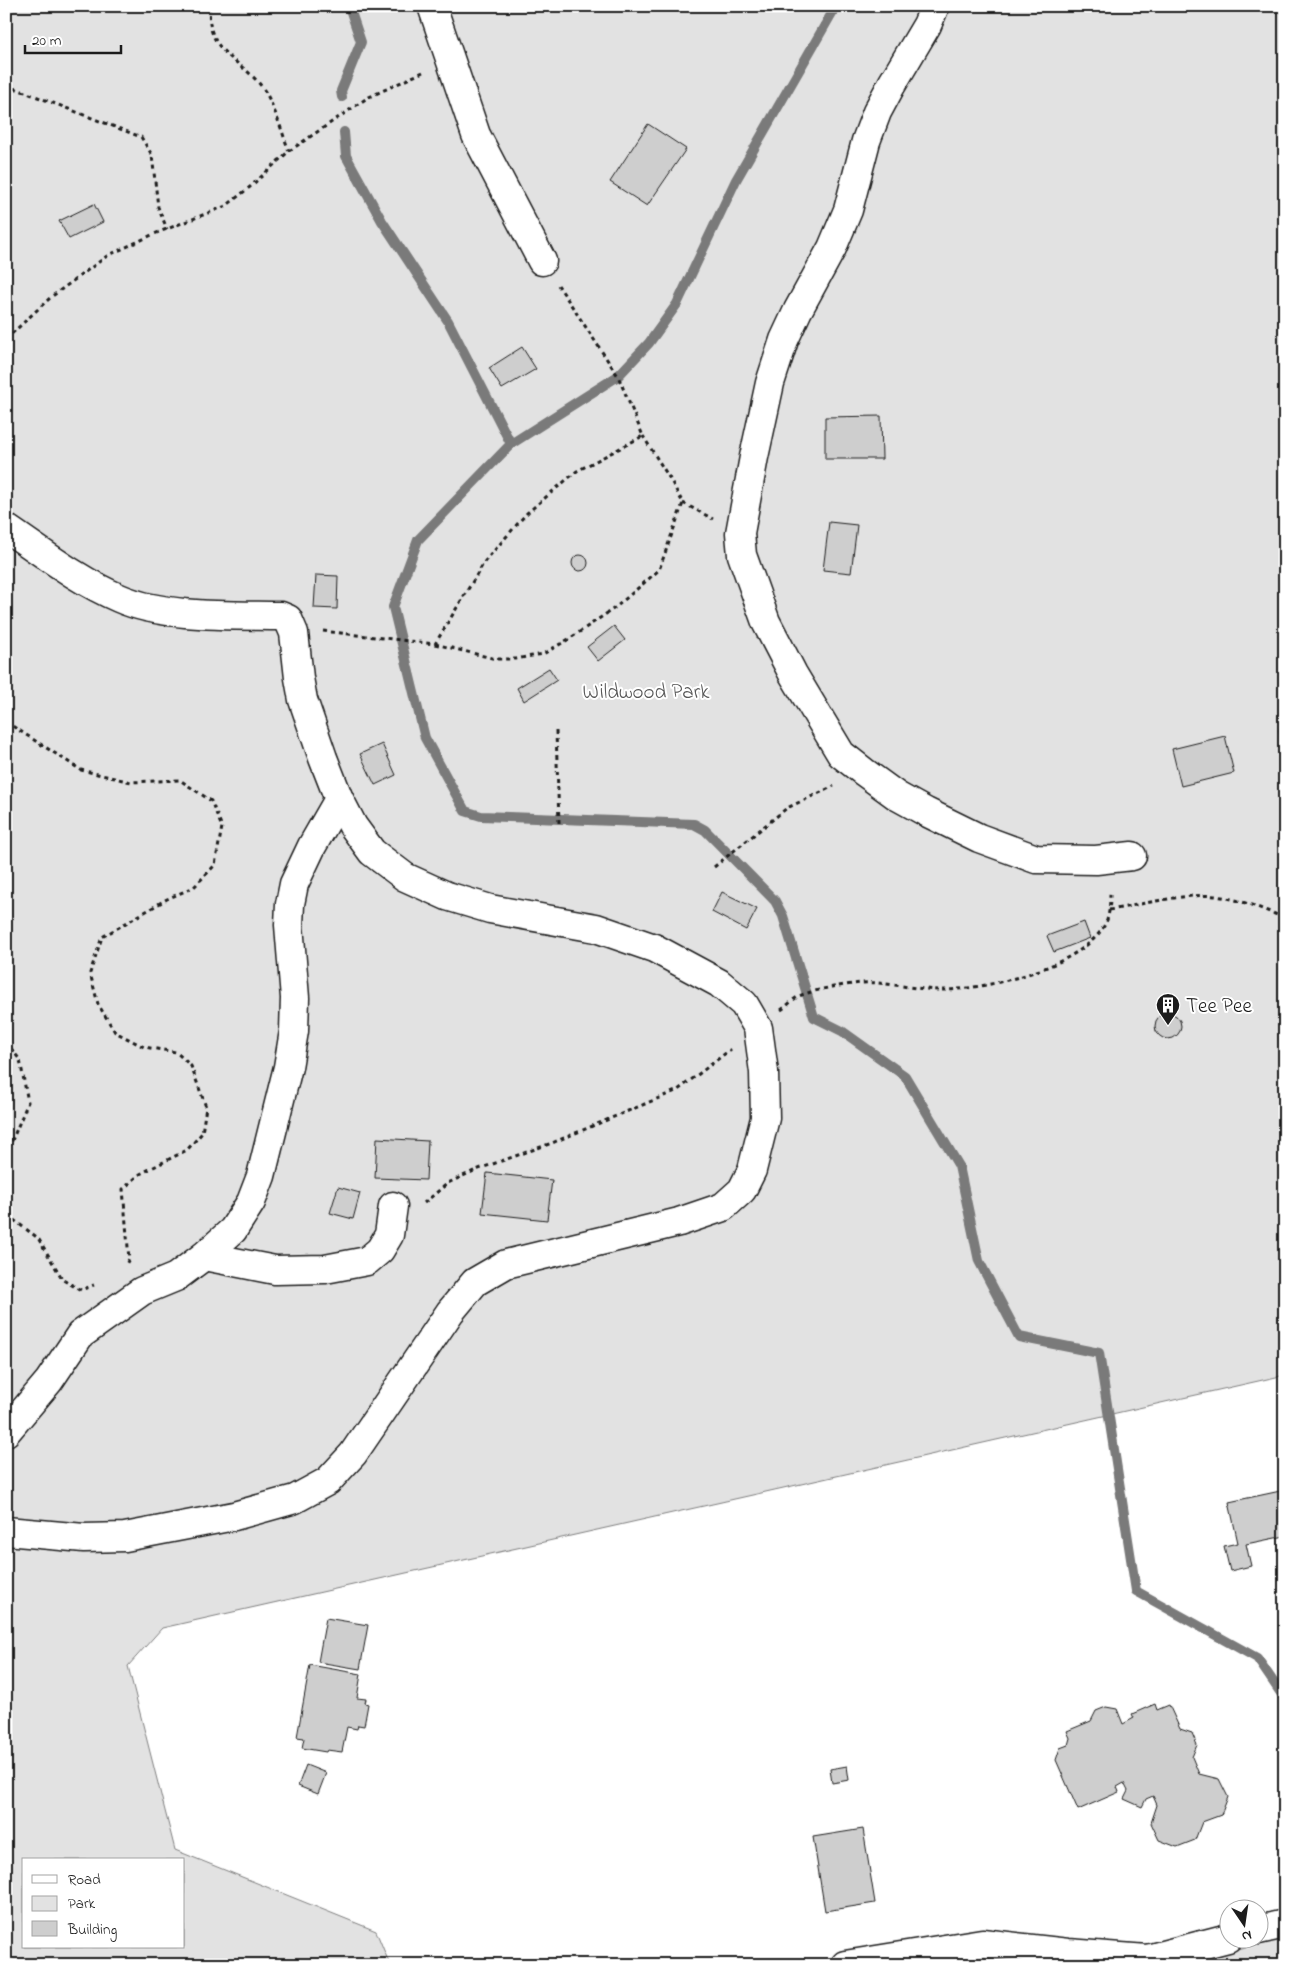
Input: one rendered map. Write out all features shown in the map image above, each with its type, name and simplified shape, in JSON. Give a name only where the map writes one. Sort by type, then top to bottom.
[{"type":"lane","points":[[432,6],[476,136],[542,261]]},
{"type":"lane","points":[[935,6],[927,25],[892,84],[878,112],[866,141],[848,210],[832,248],[784,340],[770,383],[740,533],[742,555],[752,588],[770,631],[840,754],[897,796],[979,838],[1036,859],[1122,858]]},
{"type":"lane","points":[[6,528],[72,572],[120,598],[145,606],[174,611],[281,616],[288,620],[292,627],[303,700],[322,758],[339,799],[353,826],[372,852],[405,877],[447,896],[490,909],[596,928],[654,948],[719,983],[744,1004],[758,1028],[764,1072],[766,1118],[752,1170],[742,1190],[723,1206],[679,1222],[506,1264],[475,1282],[450,1312],[354,1454],[328,1481],[295,1499],[215,1520],[125,1537],[84,1538],[6,1531]]},
{"type":"lane","points":[[6,1432],[49,1381],[80,1335],[142,1291],[176,1277],[204,1256],[232,1230],[251,1202],[261,1176],[288,1067],[294,1031],[295,998],[289,926],[294,884],[312,846],[339,799]]},
{"type":"lane","points":[[204,1256],[275,1270],[325,1269],[368,1261],[380,1250],[389,1235],[393,1210]]},
{"type":"lane","points":[[1268,1928],[1285,1924]]},
{"type":"lane","points":[[845,1965],[982,1943],[1068,1953],[1147,1959],[1218,1941]]},
{"type":"path","points":[[210,6],[209,16],[212,36],[222,51],[262,88],[289,151]]},
{"type":"path","points":[[6,339],[51,297],[107,256],[167,229],[226,206],[289,151],[367,98],[450,59]]},
{"type":"path","points":[[6,87],[17,89],[141,136],[152,155],[158,207],[167,229]]},
{"type":"path","points":[[292,627],[435,644],[496,659],[516,660],[543,654],[569,639],[616,607],[659,570],[683,503],[670,478],[643,436],[618,376],[542,261]]},
{"type":"path","points":[[435,644],[485,561],[527,513],[576,471],[643,436]]},
{"type":"path","points":[[6,722],[81,770],[130,782],[180,780],[211,801],[222,827],[215,865],[194,888],[167,899],[102,937],[90,973],[98,1004],[115,1032],[144,1047],[176,1052],[191,1066],[206,1107],[202,1133],[187,1150],[140,1174],[123,1189],[129,1259],[125,1267]]},
{"type":"path","points":[[556,731],[560,824]]},
{"type":"path","points":[[714,867],[787,808],[864,772]]},
{"type":"path","points":[[798,996],[838,986],[875,983],[939,990],[978,987],[1054,965],[1077,951],[1099,932],[1107,920],[1122,858]]},
{"type":"path","points":[[1109,910],[1184,898],[1214,896],[1243,902],[1285,918]]},
{"type":"path","points":[[393,1210],[424,1202],[448,1183],[476,1170],[552,1143],[678,1090],[758,1028]]},
{"type":"path","points":[[6,1042],[20,1060],[28,1102],[6,1155]]},
{"type":"path","points":[[6,1206],[11,1218],[38,1238],[63,1280],[81,1290],[97,1284]]},
{"type":"green space","name":"Wildwood Park","points":[[6,6],[1285,6],[1285,1375],[162,1628],[128,1666],[175,1850],[376,1931],[390,1965],[6,1965]]},
{"type":"green space","points":[[1285,1939],[1285,1965],[1156,1965],[1240,1948],[1268,1948],[1268,1942]]},
{"type":"building","points":[[648,124],[686,149],[647,206],[610,182]]},
{"type":"building","points":[[94,204],[103,222],[69,239],[59,221]]},
{"type":"building","points":[[522,347],[536,369],[502,389],[489,368]]},
{"type":"building","points":[[881,416],[882,459],[825,459],[825,417]]},
{"type":"building","points":[[829,522],[857,525],[851,573],[823,570]]},
{"type":"building","points":[[577,555],[583,555],[588,560],[586,569],[577,571],[572,566],[572,560]]},
{"type":"building","points":[[316,575],[338,576],[337,609],[314,608]]},
{"type":"building","points":[[614,626],[625,640],[598,661],[587,647]]},
{"type":"building","points":[[549,668],[557,680],[524,701],[517,688]]},
{"type":"building","points":[[1285,713],[1285,750],[1280,739],[1279,730]]},
{"type":"building","points":[[1225,736],[1234,773],[1181,786],[1172,749]]},
{"type":"building","points":[[382,744],[396,775],[375,785],[360,754]]},
{"type":"building","points":[[722,892],[757,909],[746,930],[712,912]]},
{"type":"building","points":[[1084,922],[1090,938],[1054,952],[1047,936]]},
{"type":"building","name":"Tee Pee","points":[[1168,1013],[1177,1017],[1181,1026],[1177,1035],[1168,1039],[1159,1035],[1155,1026],[1159,1017]]},
{"type":"building","points":[[377,1138],[428,1141],[426,1180],[375,1178]]},
{"type":"building","points":[[487,1173],[552,1180],[547,1220],[482,1213]]},
{"type":"building","points":[[338,1187],[360,1193],[353,1219],[330,1213]]},
{"type":"building","points":[[1285,1490],[1285,1536],[1246,1544],[1251,1566],[1230,1571],[1224,1546],[1238,1543],[1229,1502]]},
{"type":"building","points":[[326,1618],[368,1625],[360,1669],[318,1662]]},
{"type":"building","points":[[310,1665],[361,1674],[357,1698],[366,1699],[365,1703],[368,1704],[364,1726],[358,1725],[357,1729],[347,1727],[342,1752],[327,1750],[326,1752],[302,1748],[304,1738],[297,1737]]},
{"type":"building","points":[[1155,1704],[1157,1710],[1169,1705],[1180,1729],[1192,1733],[1197,1745],[1192,1757],[1199,1774],[1219,1779],[1228,1797],[1221,1815],[1202,1822],[1195,1840],[1177,1847],[1159,1840],[1151,1823],[1157,1805],[1153,1796],[1146,1799],[1142,1807],[1124,1799],[1128,1791],[1124,1783],[1117,1787],[1119,1792],[1078,1810],[1056,1760],[1060,1748],[1068,1745],[1070,1738],[1067,1731],[1091,1721],[1096,1711],[1106,1707],[1117,1709],[1123,1724],[1134,1718],[1132,1714]]},
{"type":"building","points":[[306,1765],[326,1773],[318,1794],[298,1786]]},
{"type":"building","points":[[847,1766],[849,1780],[832,1783],[830,1769]]},
{"type":"building","points":[[863,1829],[875,1903],[825,1911],[813,1837]]},
{"type":"waterway","points":[[342,97],[341,91],[361,42],[349,6]]},
{"type":"waterway","points":[[511,444],[618,376],[649,343],[677,304],[736,180],[836,6]]},
{"type":"waterway","points":[[344,132],[346,156],[382,221],[448,321],[511,444],[418,540],[393,607],[425,738],[465,811],[481,816],[694,824],[705,830],[775,901],[783,916],[814,1017],[842,1031],[905,1076],[959,1166],[979,1261],[1019,1337],[1099,1353],[1136,1591],[1257,1658],[1285,1699]]},
{"type":"place","name":"Tee Pee","points":[[1168,1026]]}]
